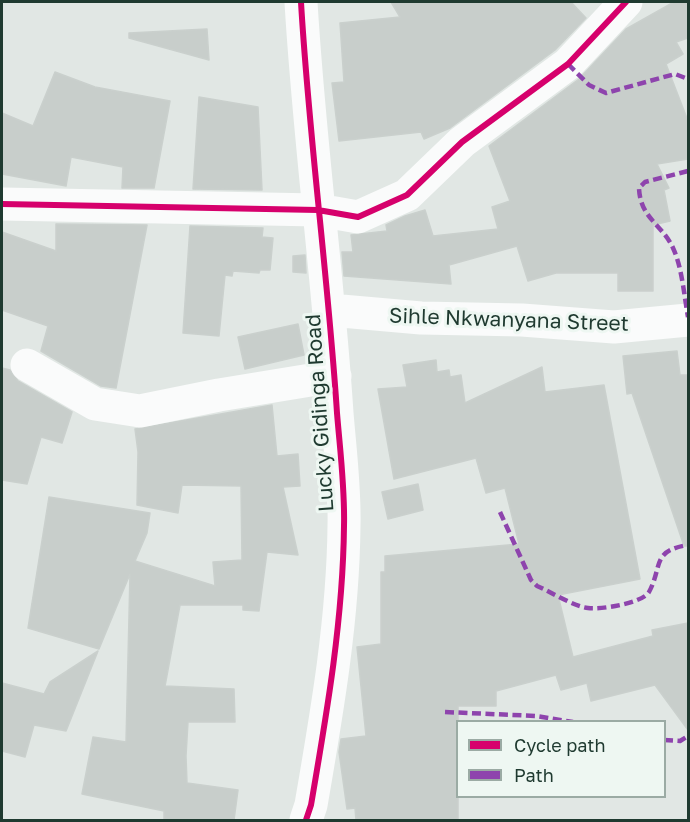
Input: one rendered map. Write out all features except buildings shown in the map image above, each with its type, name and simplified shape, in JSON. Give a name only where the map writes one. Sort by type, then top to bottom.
[{"type":"street","name":"Lucky Gidinga Road","points":[[301,2],[318,210],[330,310],[345,523],[342,606],[322,741],[311,805],[306,820]]},
{"type":"street","points":[[2,204],[318,210],[358,217],[406,195],[462,142],[568,64],[626,2]]},
{"type":"street","name":"Sihle Nkwanyana Street","points":[[330,310],[421,318],[522,320],[614,327],[688,320]]},
{"type":"street","points":[[27,365],[95,404],[140,411],[335,376]]},
{"type":"marked path","points":[[568,64],[589,85],[606,93],[675,74],[688,79]]},
{"type":"marked path","points":[[688,171],[645,182],[639,188],[643,207],[673,248],[681,272],[688,317]]},
{"type":"marked path","points":[[500,512],[531,580],[537,586],[563,599],[588,608],[621,605],[645,596],[649,592],[663,556],[668,551],[688,545]]},
{"type":"marked path","points":[[445,712],[536,716],[561,720]]},
{"type":"marked path","points":[[666,740],[680,741],[688,736]]},
{"type":"cycle path","points":[[301,2],[344,512],[341,596],[333,666],[311,805],[306,820]]},
{"type":"cycle path","points":[[2,204],[318,210],[358,217],[407,195],[462,142],[568,64],[626,2]]}]
